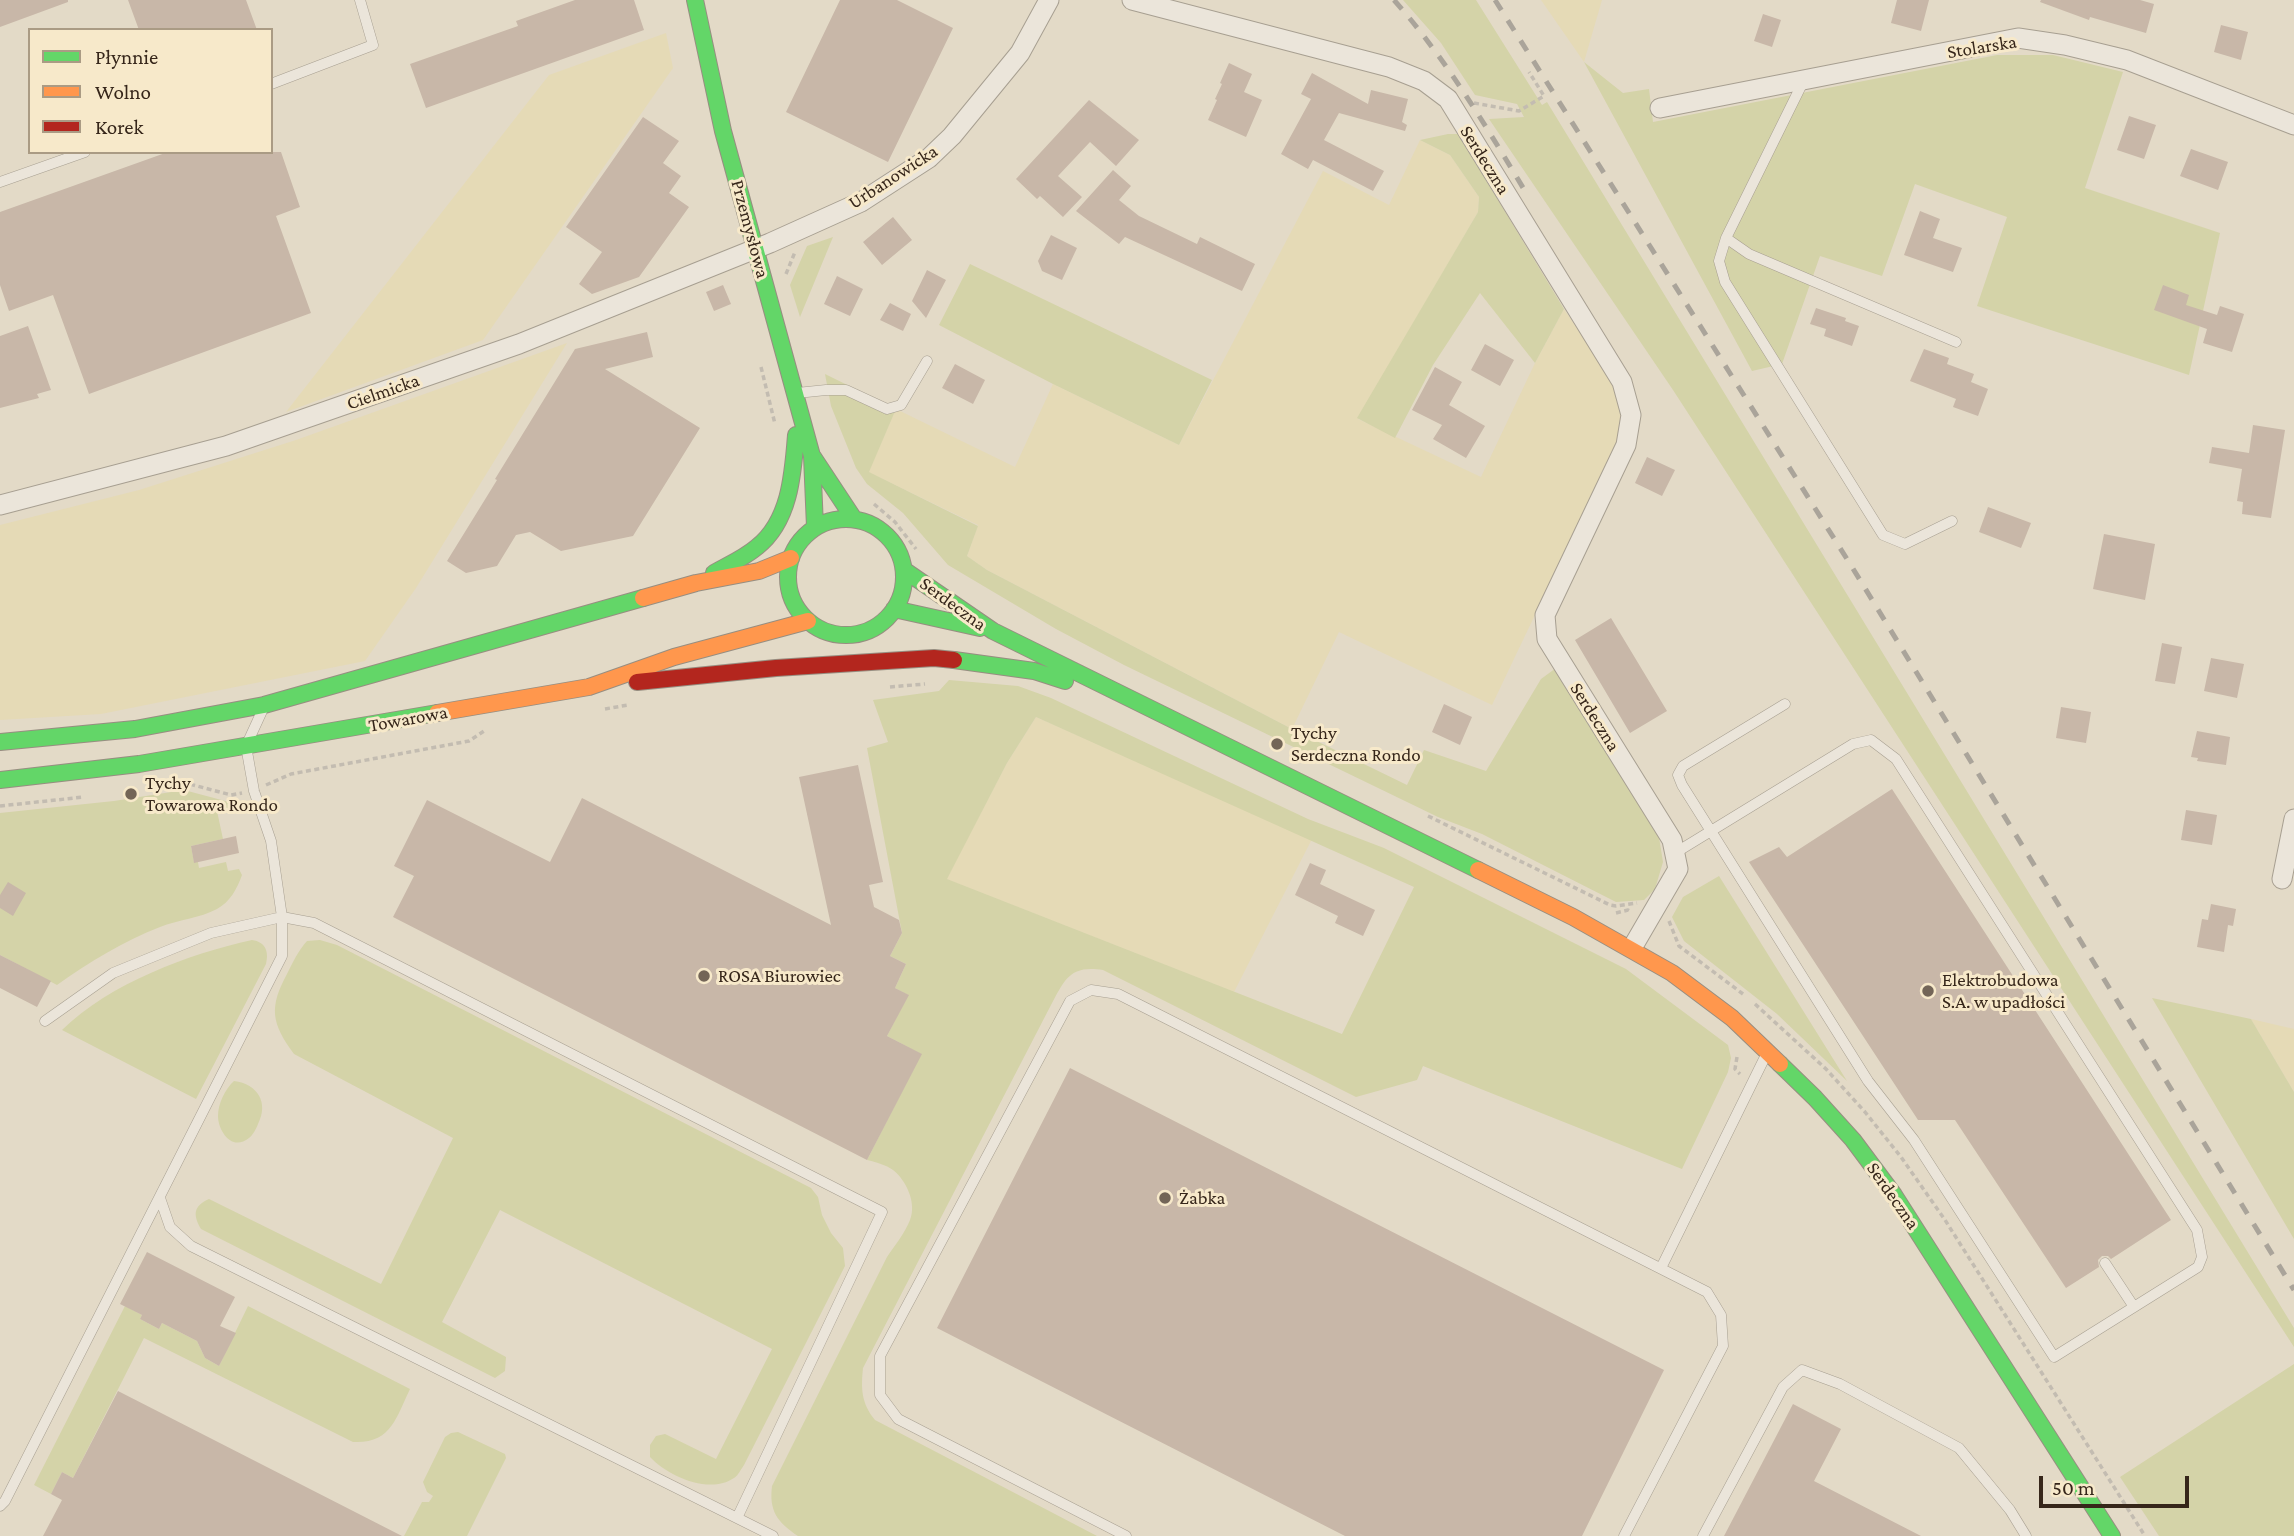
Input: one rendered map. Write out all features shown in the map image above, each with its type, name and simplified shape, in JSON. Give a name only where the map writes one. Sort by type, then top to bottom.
[{"type":"street","name":"Przemysłowa","points":[[695,0],[702,43],[723,131],[812,456],[815,527]]},
{"type":"street","name":"Urbanowicka","points":[[756,248],[861,202],[929,158],[952,136],[1003,76],[1031,35],[1049,0]]},
{"type":"street","name":"Serdeczna","points":[[1132,0],[1389,67],[1423,81],[1448,99],[1622,382],[1631,415],[1626,445],[1545,615],[1547,639],[1672,840],[1675,853]]},
{"type":"street","name":"Stolarska","points":[[1660,108],[2018,38],[2065,45],[2127,60],[2294,125]]},
{"type":"street","name":"Cielmicka","points":[[0,505],[226,446],[289,425],[519,344],[756,248]]},
{"type":"street","points":[[696,583],[765,540],[782,514],[792,481],[797,401]]},
{"type":"street","name":"Przemysłowa","points":[[812,456],[854,519]]},
{"type":"street","points":[[840,519],[854,519],[869,523],[882,531],[896,549],[904,570],[901,597],[883,622],[853,635],[837,634],[821,630],[798,611],[788,585],[791,558],[805,536],[815,527],[840,519]]},
{"type":"street","points":[[0,741],[47,739],[135,729],[264,705],[696,583],[759,571],[791,558]]},
{"type":"street","name":"Serdeczna","points":[[904,570],[992,631]]},
{"type":"street","name":"Serdeczna","points":[[894,610],[992,631]]},
{"type":"street","name":"Towarowa","points":[[0,780],[139,764],[589,687],[674,657],[808,621]]},
{"type":"street","points":[[992,631],[1140,703]]},
{"type":"street","points":[[589,687],[776,668],[934,658],[1034,671],[1140,703]]},
{"type":"street","name":"Serdeczna","points":[[1140,703],[1632,948],[1672,973],[1732,1018],[1815,1098],[1853,1140],[1894,1195],[2112,1536]]},
{"type":"street","points":[[2282,880],[2294,820]]},
{"type":"street","points":[[1632,948],[1678,869],[1675,853]]},
{"type":"lane","points":[[273,83],[373,44],[360,0]]},
{"type":"lane","points":[[1805,80],[1726,238],[1719,261],[1725,282],[1883,535],[1905,544],[1952,521]]},
{"type":"lane","points":[[0,182],[79,154]]},
{"type":"lane","points":[[1726,238],[1749,254],[1956,342]]},
{"type":"lane","points":[[797,401],[825,390],[846,390],[887,409],[901,405],[927,360]]},
{"type":"lane","points":[[1675,853],[1711,831],[1853,744],[1871,740],[1896,758],[2197,1230],[2202,1257],[2198,1267],[2054,1357],[1913,1140],[1868,1081],[1711,831],[1682,785],[1678,775],[1683,766],[1785,704]]},
{"type":"lane","points":[[0,1506],[12,1489],[282,956],[282,917],[271,841],[254,791],[246,746],[264,705]]},
{"type":"lane","points":[[45,1021],[113,973],[211,933],[282,917],[314,923],[882,1212],[737,1518]]},
{"type":"lane","points":[[1126,1536],[898,1419],[880,1395],[880,1356],[1070,1001],[1091,990],[1118,994],[1707,1292],[1721,1315],[1723,1346],[1624,1536]]},
{"type":"lane","points":[[1661,1268],[1768,1052]]},
{"type":"lane","points":[[160,1198],[170,1227],[191,1246],[772,1536]]},
{"type":"lane","points":[[2105,1263],[2134,1307]]},
{"type":"lane","points":[[1703,1536],[1783,1387],[1802,1370],[1840,1384],[1959,1448],[2010,1510],[2026,1536]]},
{"type":"path","points":[[1448,99],[1519,111],[1544,96],[1529,72]]},
{"type":"path","points":[[761,364],[775,425]]},
{"type":"path","points":[[872,502],[895,522],[923,557]]},
{"type":"path","points":[[603,709],[629,705]]},
{"type":"path","points":[[170,784],[183,782],[231,795],[254,791],[291,774],[438,748],[469,740],[495,727]]},
{"type":"path","points":[[0,806],[91,796]]},
{"type":"path","points":[[1428,816],[1610,905],[1643,904]]},
{"type":"path","points":[[1667,917],[1674,934]]},
{"type":"path","points":[[1737,1055],[1735,1069],[1752,1085]]},
{"type":"shaded area","points":[[1541,0],[1602,0],[1584,62]]},
{"type":"shaded area","points":[[666,33],[673,68],[483,340],[286,412],[549,75]]},
{"type":"shaded area","points":[[1420,140],[1450,155],[1479,197],[1478,212],[1358,419],[1481,477],[1564,309],[1618,390],[1623,417],[1616,445],[1492,705],[1339,632],[1292,729],[987,570],[967,556],[978,525],[868,472],[896,409],[1015,467],[1053,384],[1179,445],[1323,171],[1389,205]]},
{"type":"shaded area","points":[[567,343],[416,588],[365,661],[101,714],[0,720],[0,525],[139,490],[296,440]]},
{"type":"shaded area","points":[[1036,717],[1312,839],[1234,992],[946,879],[1007,763]]},
{"type":"shaded area","points":[[2251,1019],[2294,1029],[2294,1092]]},
{"type":"green space","points":[[1403,0],[1476,0],[1542,105],[1547,102],[2294,1328],[2294,1347],[1673,390],[1489,119],[1524,117],[1517,104],[1475,95],[1441,43]]},
{"type":"green space","points":[[1997,55],[2053,55],[2123,72],[2085,188],[2220,233],[2189,375],[1977,306],[2007,217],[1915,184],[1882,276],[1820,256],[1782,364],[1752,371],[1584,62],[1623,93],[1649,89],[1653,122]]},
{"type":"green space","points":[[1458,134],[1564,309],[1535,363],[1480,293],[1433,365],[1395,438],[1357,418],[1478,212],[1479,197],[1450,155],[1420,140]]},
{"type":"green space","points":[[833,237],[800,317],[790,285],[807,246]]},
{"type":"green space","points":[[970,264],[1212,380],[1179,445],[939,325]]},
{"type":"green space","points":[[825,374],[896,409],[869,472],[978,526],[967,556],[987,570],[1292,729],[1407,785],[1424,750],[1486,771],[1541,679],[1556,668],[1658,831],[1663,862],[1655,889],[1644,900],[1616,902],[1482,834],[1438,817],[1124,665],[1056,629],[948,565],[903,513],[867,484],[856,468],[831,406]]},
{"type":"green space","points":[[949,680],[1018,686],[1051,698],[1308,819],[1384,848],[1626,969],[1728,1045],[1731,1058],[1728,1072],[1682,1169],[1423,1066],[1417,1080],[1356,1097],[1103,970],[1076,972],[1065,981],[1056,996],[863,1368],[862,1389],[867,1408],[875,1420],[1097,1536],[798,1536],[776,1515],[772,1502],[772,1486],[887,1257],[905,1230],[912,1213],[909,1192],[898,1174],[867,1160],[921,1054],[887,1036],[908,995],[895,988],[906,964],[890,956],[902,933],[867,748],[888,742],[873,700],[939,691]],"holes":[[[1036,717],[1414,887],[1342,1034],[947,879],[1007,763]]]},
{"type":"green space","points":[[184,790],[229,802],[231,807],[217,811],[223,839],[191,846],[194,862],[198,862],[199,868],[226,862],[228,871],[239,869],[242,875],[226,903],[210,912],[133,939],[94,960],[57,985],[0,955],[0,813],[114,801]]},
{"type":"green space","points":[[1719,876],[1847,1081],[1777,1014],[1684,941],[1672,917],[1683,897]]},
{"type":"green space","points":[[252,940],[261,943],[265,948],[266,964],[196,1099],[62,1030],[103,998],[151,973],[202,953]]},
{"type":"green space","points":[[320,940],[337,945],[811,1188],[818,1197],[822,1215],[843,1248],[845,1266],[744,1465],[735,1477],[713,1485],[689,1481],[667,1471],[650,1457],[650,1445],[656,1436],[665,1434],[716,1459],[772,1349],[500,1210],[442,1322],[506,1357],[505,1371],[495,1378],[201,1229],[196,1211],[209,1199],[381,1284],[453,1138],[294,1054],[286,1043],[275,1015],[277,996],[307,941]]},
{"type":"green space","points":[[2152,998],[2251,1019],[2294,1092],[2294,1239]]},
{"type":"green space","points":[[234,1081],[255,1090],[262,1102],[261,1116],[253,1134],[237,1143],[223,1133],[218,1116],[223,1097]]},
{"type":"green space","points":[[125,1306],[142,1315],[140,1319],[159,1329],[162,1323],[197,1341],[205,1358],[219,1366],[248,1306],[410,1389],[396,1419],[384,1434],[376,1439],[353,1442],[144,1338],[73,1478],[62,1472],[51,1494],[34,1485]]},
{"type":"green space","points":[[2294,1364],[2294,1536],[2159,1536],[2120,1477]]},
{"type":"green space","points":[[458,1432],[505,1454],[506,1458],[467,1536],[404,1536],[422,1502],[429,1502],[433,1496],[427,1492],[423,1482],[445,1437]]},
{"type":"building","points":[[0,0],[68,0],[68,2],[0,27]]},
{"type":"building","points":[[128,0],[246,0],[256,28],[138,28]]},
{"type":"building","points":[[575,0],[634,0],[644,30],[426,108],[410,64],[518,26],[516,21]]},
{"type":"building","points":[[840,0],[897,0],[953,28],[888,162],[786,112]]},
{"type":"building","points":[[1897,0],[1929,0],[1921,31],[1891,23]]},
{"type":"building","points":[[2140,0],[2154,4],[2146,33],[2090,17],[2089,20],[2040,2]]},
{"type":"building","points":[[1763,14],[1781,20],[1772,47],[1754,41]]},
{"type":"building","points":[[2221,25],[2248,32],[2241,60],[2214,52]]},
{"type":"building","points":[[1229,63],[1252,74],[1244,92],[1262,100],[1246,137],[1208,120]]},
{"type":"building","points":[[1312,73],[1368,104],[1371,90],[1408,99],[1402,122],[1407,125],[1405,131],[1339,113],[1324,140],[1384,171],[1373,191],[1313,160],[1308,169],[1281,154],[1311,99],[1301,94]]},
{"type":"building","points":[[1089,100],[1139,140],[1116,166],[1090,142],[1058,176],[1082,197],[1063,217],[1040,196],[1037,199],[1016,179]]},
{"type":"building","points":[[2129,116],[2156,125],[2144,159],[2117,150]]},
{"type":"building","points":[[643,117],[679,141],[663,163],[681,176],[669,193],[689,207],[639,277],[592,294],[579,284],[602,252],[566,227]]},
{"type":"building","points":[[2191,149],[2228,162],[2218,190],[2180,176]]},
{"type":"building","points":[[281,152],[300,207],[276,216],[311,313],[89,394],[53,295],[9,311],[0,285],[0,212],[162,154]]},
{"type":"building","points":[[1113,170],[1131,186],[1119,200],[1139,216],[1197,244],[1200,237],[1255,264],[1242,291],[1125,237],[1119,244],[1076,211]]},
{"type":"building","points":[[1920,211],[1940,219],[1933,238],[1962,248],[1953,272],[1904,255]]},
{"type":"building","points":[[893,217],[912,240],[882,265],[863,242]]},
{"type":"building","points":[[1051,235],[1077,248],[1062,280],[1042,271],[1038,261]]},
{"type":"building","points":[[927,270],[946,280],[926,318],[912,301]]},
{"type":"building","points":[[837,276],[863,289],[850,316],[824,304]]},
{"type":"building","points":[[723,285],[731,304],[714,311],[706,292]]},
{"type":"building","points":[[2163,285],[2189,295],[2186,305],[2217,315],[2220,306],[2244,314],[2232,352],[2203,343],[2207,329],[2154,310]]},
{"type":"building","points":[[890,303],[911,314],[903,331],[880,320]]},
{"type":"building","points":[[1816,308],[1846,318],[1845,321],[1859,326],[1852,346],[1824,336],[1826,329],[1810,324]]},
{"type":"building","points":[[28,326],[51,390],[37,394],[39,398],[0,408],[0,336]]},
{"type":"building","points":[[647,332],[653,357],[605,369],[700,428],[633,536],[561,551],[530,532],[516,535],[497,566],[466,573],[447,561],[575,349]]},
{"type":"building","points":[[1485,344],[1514,360],[1500,386],[1471,370]]},
{"type":"building","points":[[1924,349],[1949,358],[1947,364],[1974,374],[1971,382],[1988,389],[1978,416],[1953,407],[1956,399],[1910,381]]},
{"type":"building","points":[[955,364],[985,380],[973,404],[942,388]]},
{"type":"building","points":[[1435,367],[1462,382],[1449,405],[1485,426],[1466,458],[1433,439],[1442,425],[1412,410]]},
{"type":"building","points":[[2253,425],[2285,430],[2271,518],[2242,514],[2243,502],[2237,501],[2242,469],[2209,463],[2212,447],[2249,453]]},
{"type":"building","points":[[1647,457],[1675,470],[1662,496],[1635,483]]},
{"type":"building","points":[[1988,507],[2031,523],[2021,548],[1979,532]]},
{"type":"building","points":[[2104,534],[2155,544],[2145,600],[2093,589]]},
{"type":"building","points":[[1611,618],[1667,711],[1630,733],[1575,640]]},
{"type":"building","points":[[2162,643],[2182,647],[2175,684],[2155,681]]},
{"type":"building","points":[[2211,658],[2244,664],[2237,698],[2204,691]]},
{"type":"building","points":[[1444,704],[1472,717],[1460,745],[1432,732]]},
{"type":"building","points":[[2061,707],[2091,712],[2086,743],[2056,738]]},
{"type":"building","points":[[2197,731],[2230,737],[2226,765],[2197,761],[2198,758],[2191,757]]},
{"type":"building","name":"ROSA Biurowiec","points":[[858,765],[883,882],[869,885],[874,907],[899,920],[902,933],[890,956],[906,964],[895,988],[909,995],[887,1036],[922,1054],[867,1160],[393,917],[414,876],[394,866],[427,800],[550,862],[582,798],[831,925],[799,777]]},
{"type":"building","name":"Elektrobudowa S.A. w upadłości","points":[[1892,789],[2171,1220],[2111,1259],[2102,1256],[2098,1260],[2099,1267],[2066,1288],[1955,1120],[1918,1120],[1749,862],[1779,847],[1787,857]]},
{"type":"building","points":[[2186,810],[2217,815],[2212,845],[2181,840]]},
{"type":"building","points":[[236,836],[239,853],[194,863],[191,846]]},
{"type":"building","points":[[1310,863],[1326,870],[1320,884],[1375,910],[1363,936],[1335,923],[1338,916],[1295,895]]},
{"type":"building","points":[[8,882],[26,893],[13,916],[0,908],[0,895]]},
{"type":"building","points":[[2211,904],[2236,909],[2233,926],[2228,925],[2224,952],[2197,947],[2202,919],[2208,920]]},
{"type":"building","points":[[0,955],[51,981],[37,1007],[0,988]]},
{"type":"building","name":"Żabka","points":[[1070,1068],[1664,1370],[1582,1536],[1345,1536],[937,1328]]},
{"type":"building","points":[[147,1252],[235,1297],[220,1326],[236,1333],[219,1366],[205,1358],[197,1341],[162,1323],[159,1329],[140,1319],[142,1315],[120,1304]]},
{"type":"building","points":[[118,1391],[402,1536],[43,1536],[62,1500],[51,1494],[62,1472],[73,1478]]},
{"type":"building","points":[[1793,1404],[1841,1429],[1814,1481],[1921,1536],[1724,1536]]},
{"type":"railway","points":[[1394,0],[1449,70],[1528,196]]},
{"type":"railway","points":[[1495,0],[1852,567],[2294,1290]]},
{"type":"traffic: fast","points":[[695,0],[723,131],[812,456],[815,527]]},
{"type":"traffic: fast","points":[[714,573],[752,551],[777,524],[788,496],[796,435]]},
{"type":"traffic: fast","points":[[813,457],[854,519]]},
{"type":"traffic: fast","points":[[846,519],[868,523],[887,536],[900,555],[904,577],[900,599],[887,618],[868,631],[846,635],[824,631],[805,618],[792,599],[788,577],[792,555],[805,536],[824,523],[846,519]]},
{"type":"traffic: fast","points":[[904,570],[993,631],[1478,870]]},
{"type":"traffic: fast","points":[[0,742],[135,729],[264,705],[643,598]]},
{"type":"traffic: fast","points":[[894,609],[980,628]]},
{"type":"traffic: fast","points":[[954,660],[1034,671],[1065,681]]},
{"type":"traffic: fast","points":[[0,780],[139,764],[437,713]]},
{"type":"traffic: fast","points":[[1780,1064],[1853,1140],[1894,1195],[2112,1536]]},
{"type":"traffic: slow","points":[[643,598],[696,583],[759,571],[791,558]]},
{"type":"traffic: slow","points":[[437,713],[589,687],[674,657],[808,621]]},
{"type":"traffic: slow","points":[[1478,870],[1573,917],[1672,973],[1732,1018],[1780,1064]]},
{"type":"traffic: jam","points":[[637,682],[776,668],[934,658],[954,660]]},
{"type":"place","name":"Tychy Serdeczna Rondo","points":[[1277,744]]},
{"type":"place","name":"Tychy Towarowa Rondo","points":[[131,794]]},
{"type":"place","name":"ROSA Biurowiec","points":[[704,976]]},
{"type":"place","name":"Elektrobudowa S.A. w upadłości","points":[[1928,991]]},
{"type":"place","name":"Żabka","points":[[1165,1198]]}]
